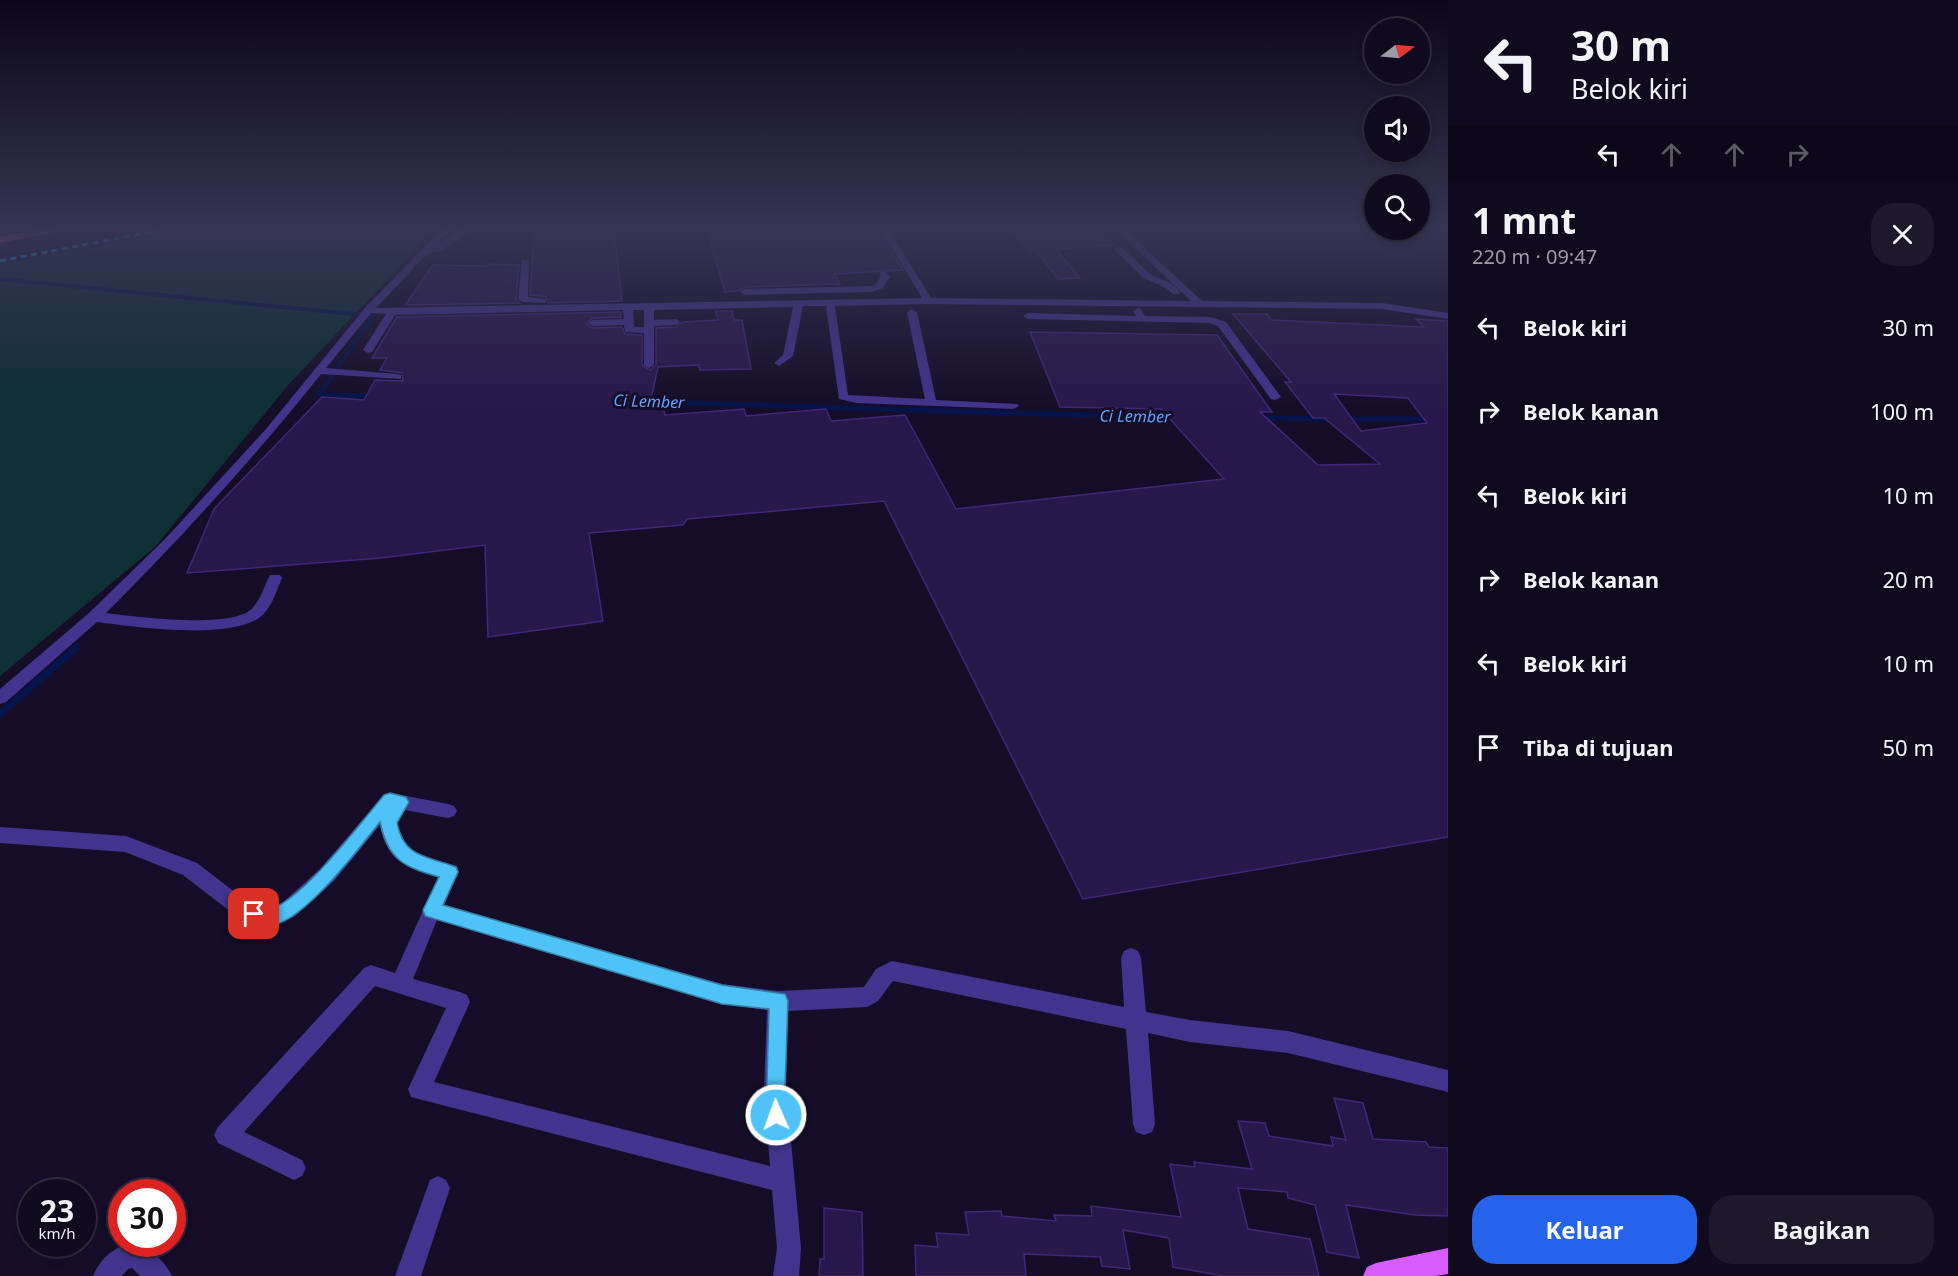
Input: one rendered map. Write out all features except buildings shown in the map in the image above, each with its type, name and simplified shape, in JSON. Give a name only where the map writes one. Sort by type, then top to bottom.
[{"type":"main road","points":[[1376,1276],[1448,1261]]},
{"type":"street","points":[[0,698],[94,617],[142,572],[204,506],[323,371],[368,313],[392,288]]},
{"type":"street","points":[[524,288],[523,299],[558,301],[559,309]]},
{"type":"street","points":[[745,292],[853,290],[870,288]]},
{"type":"street","points":[[919,288],[927,302]]},
{"type":"street","points":[[1171,288],[1188,305]]},
{"type":"street","points":[[1182,288],[1201,305]]},
{"type":"street","points":[[853,290],[858,302]]},
{"type":"street","points":[[831,307],[858,302],[1382,306],[1448,316]]},
{"type":"street","points":[[368,313],[798,303],[912,312],[992,312],[990,303]]},
{"type":"street","points":[[780,363],[788,356],[798,303]]},
{"type":"street","points":[[1134,305],[1142,319]]},
{"type":"street","points":[[699,306],[700,318]]},
{"type":"street","points":[[628,307],[629,330],[676,322]]},
{"type":"street","points":[[649,307],[649,365]]},
{"type":"street","points":[[831,307],[843,397],[856,400],[1012,406]]},
{"type":"street","points":[[368,350],[390,312]]},
{"type":"street","points":[[912,312],[931,403]]},
{"type":"street","points":[[1028,316],[1210,320],[1222,324],[1275,397]]},
{"type":"street","points":[[593,323],[628,322]]},
{"type":"street","points":[[323,371],[397,377]]},
{"type":"street","points":[[94,617],[119,621],[200,624],[246,619],[259,609],[275,578]]},
{"type":"street","points":[[0,835],[126,844],[190,869],[243,909],[266,918],[287,911],[327,875],[390,800],[448,811]]},
{"type":"street","points":[[400,984],[450,872],[425,865],[405,855],[392,841],[388,822],[401,802]]},
{"type":"street","points":[[432,910],[722,994],[778,1001],[869,996],[880,978],[890,971],[1190,1031],[1288,1042],[1448,1081]]},
{"type":"street","points":[[1131,958],[1144,1124]]},
{"type":"street","points":[[294,1168],[226,1135],[371,975],[459,1002],[419,1089],[783,1181]]},
{"type":"street","points":[[778,1001],[775,1088],[789,1248],[786,1276]]},
{"type":"street","points":[[408,1276],[438,1188]]},
{"type":"street","points":[[106,1276],[121,1258],[136,1255],[159,1276]]},
{"type":"green space","points":[[0,288],[380,288],[290,383],[155,547],[0,676]]},
{"type":"waterway","name":"Ci Lember","points":[[86,288],[373,316],[320,394]]},
{"type":"waterway","name":"Ci Lember","points":[[319,393],[320,395],[374,396]]},
{"type":"waterway","name":"Ci Lember","points":[[645,402],[1174,416]]},
{"type":"waterway","name":"Ci Lember","points":[[1260,418],[1333,419]]},
{"type":"waterway","name":"Ci Lember","points":[[1347,419],[1429,419]]},
{"type":"waterway","points":[[0,714],[77,647]]},
{"type":"route","points":[[254,914],[266,918],[287,911],[327,875],[390,800],[401,802],[388,822],[392,841],[405,855],[425,865],[450,872],[432,910],[722,994],[778,1001],[776,1115]]}]
